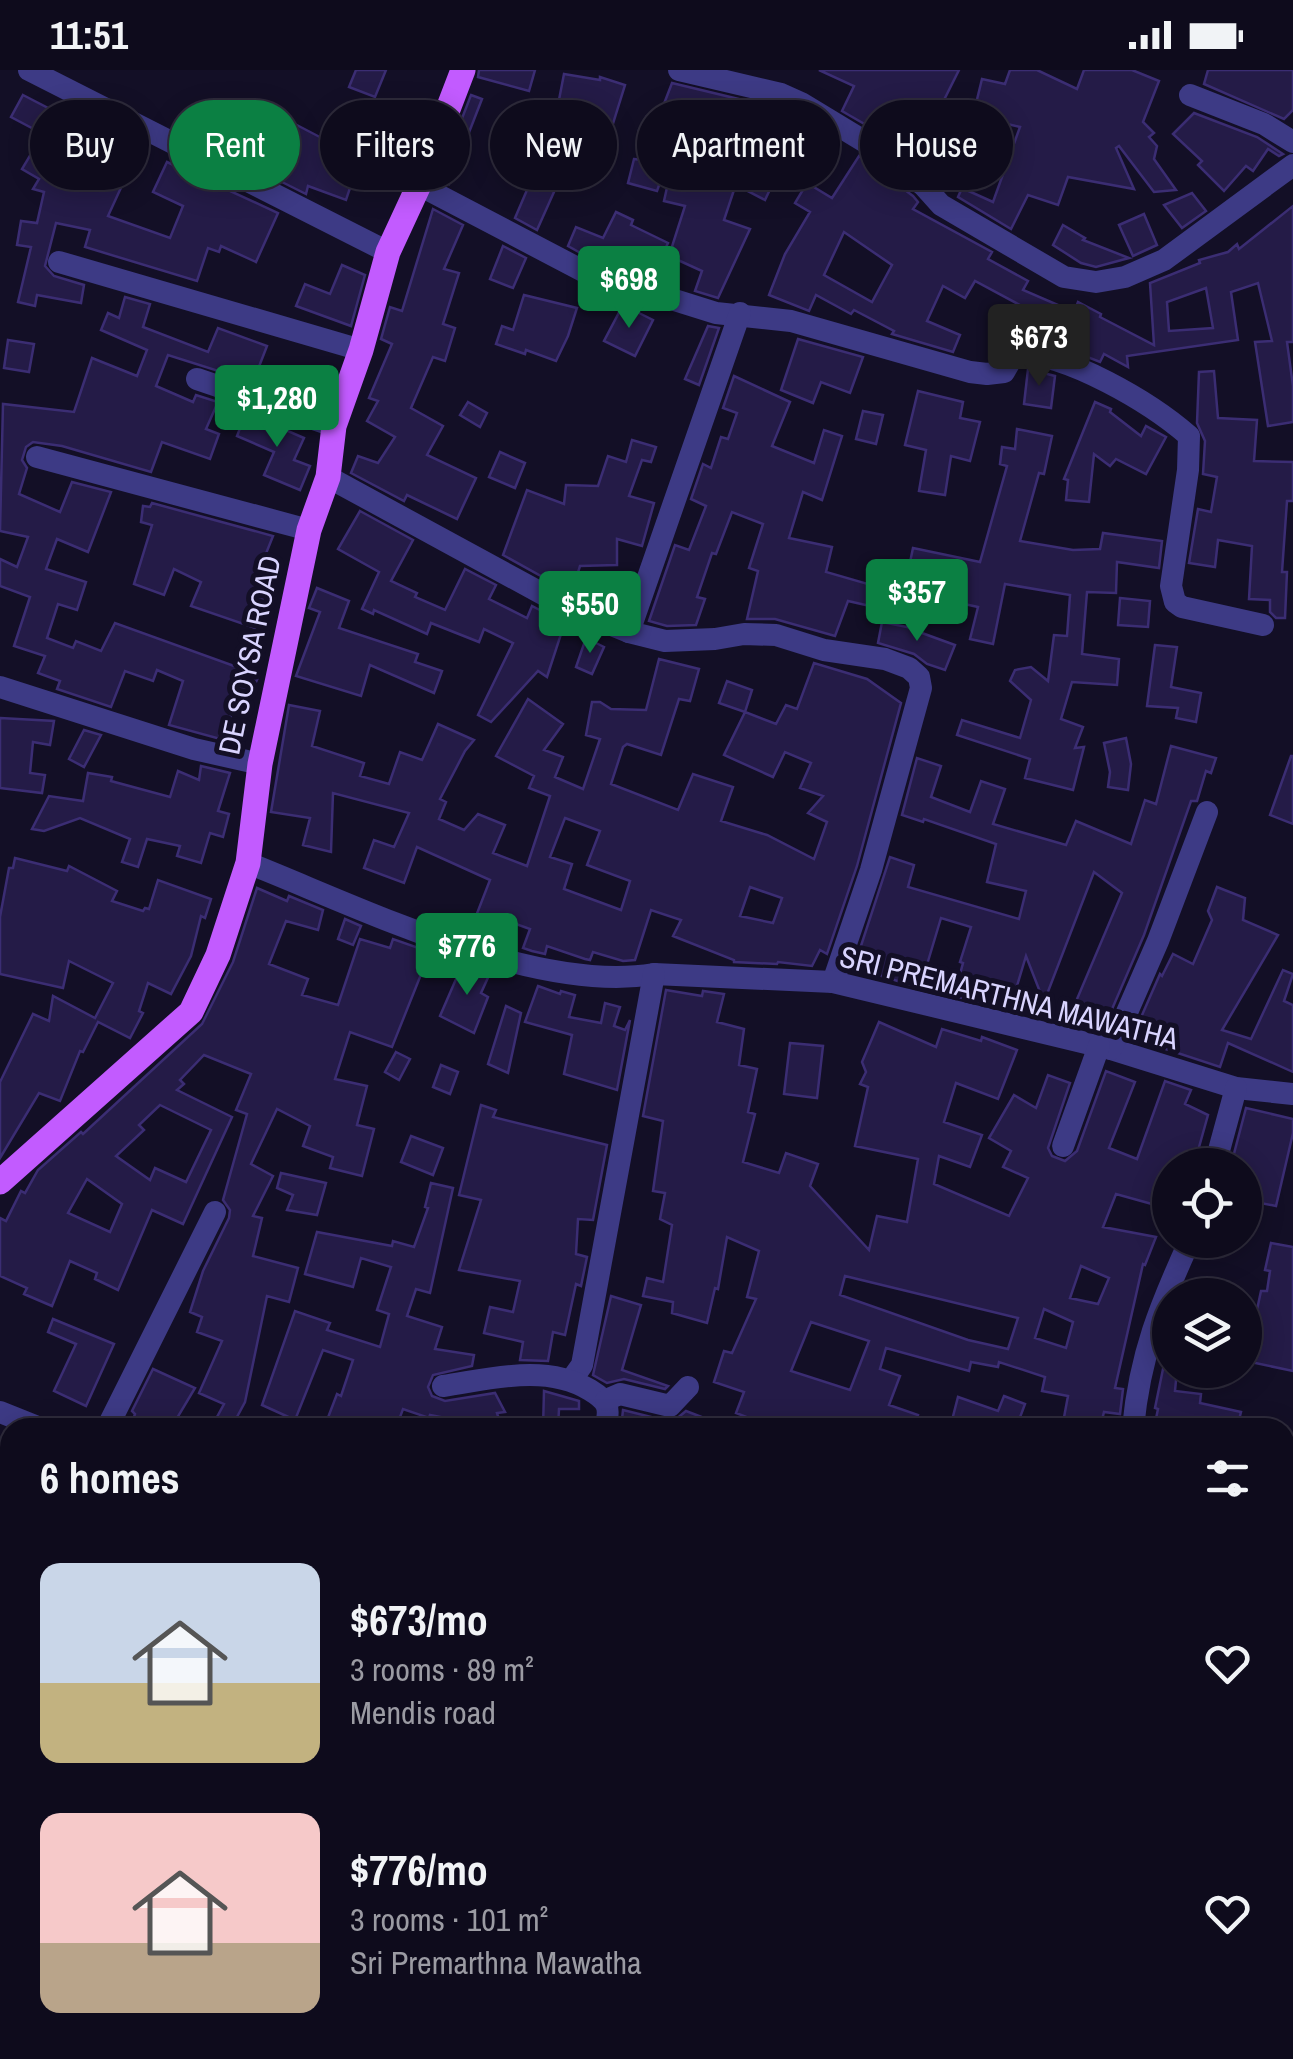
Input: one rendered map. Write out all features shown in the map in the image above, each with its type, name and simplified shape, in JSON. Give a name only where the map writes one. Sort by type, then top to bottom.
[{"type":"main road","name":"DE SOYSA ROAD","points":[[452,100],[463,70]]},
{"type":"main road","name":"DE SOYSA ROAD","points":[[0,1182],[190,1012],[218,956],[248,863],[260,764],[309,530],[328,477],[334,426],[361,350],[388,252],[417,190]]},
{"type":"street","points":[[29,70],[388,252]]},
{"type":"street","points":[[679,70],[781,94],[860,139]]},
{"type":"street","points":[[1190,95],[1264,124],[1293,142]]},
{"type":"street","points":[[927,190],[941,205],[1064,277],[1096,282],[1125,277],[1164,260],[1293,165]]},
{"type":"street","points":[[429,190],[585,272],[716,313],[791,321],[970,372],[1004,372],[1016,354],[1035,354],[1102,378],[1169,419],[1189,436],[1172,586],[1176,602],[1263,626]]},
{"type":"street","points":[[59,262],[361,350]]},
{"type":"street","points":[[629,632],[740,313]]},
{"type":"street","points":[[198,380],[334,426]]},
{"type":"street","points":[[37,457],[309,530]]},
{"type":"street","points":[[328,477],[563,605],[629,632],[664,641],[776,635],[824,650],[885,659],[909,668],[919,677],[921,688],[871,870],[833,982]]},
{"type":"street","points":[[0,687],[194,749],[260,764]]},
{"type":"street","points":[[1062,1146],[1105,1047],[1158,941],[1207,812]]},
{"type":"street","name":"SRI PREMARTHNA MAWATHA","points":[[248,863],[435,936],[545,972],[626,979],[654,974],[833,982],[1105,1047],[1236,1088],[1293,1094]]},
{"type":"street","points":[[572,1379],[582,1365],[654,974]]},
{"type":"street","points":[[1220,1148],[1236,1088]]},
{"type":"street","points":[[112,1418],[215,1212]]},
{"type":"street","points":[[1134,1418],[1142,1364],[1155,1316],[1182,1258]]},
{"type":"street","points":[[442,1386],[515,1376],[572,1379],[606,1400],[610,1408],[608,1418]]},
{"type":"street","points":[[606,1400],[620,1394],[670,1406],[688,1386]]},
{"type":"building","points":[[356,70],[386,70],[375,97],[349,87]]},
{"type":"building","points":[[479,70],[535,70],[529,91],[478,77]]},
{"type":"building","points":[[819,70],[959,70],[944,100],[860,100],[860,121],[842,111],[854,86]]},
{"type":"building","points":[[1010,70],[1037,70],[1077,89],[1084,70],[1132,70],[1159,81],[1143,122],[1154,133],[1149,137],[1157,146],[1154,159],[1176,190],[1154,192],[1119,146],[1116,148],[1134,189],[1068,177],[1058,205],[1028,195],[1011,229],[958,197],[961,190],[966,190],[993,202],[997,190],[1013,190],[1013,146],[1020,127],[1013,125],[1013,100],[977,100],[982,79],[1005,84]]},
{"type":"building","points":[[1208,70],[1293,70],[1293,110],[1284,119],[1204,84]]},
{"type":"building","points":[[564,74],[600,77],[625,85],[617,111],[617,100],[559,100]]},
{"type":"building","points":[[672,83],[743,100],[665,100]]},
{"type":"building","points":[[23,95],[33,100],[30,127],[11,117]]},
{"type":"building","points":[[471,95],[482,99],[470,130],[470,100]]},
{"type":"building","points":[[1194,113],[1257,137],[1283,154],[1279,156],[1268,149],[1253,171],[1246,166],[1224,191],[1198,165],[1202,161],[1173,134]]},
{"type":"building","points":[[300,127],[320,137],[320,190],[349,190],[346,200],[308,186],[306,194],[298,190]]},
{"type":"building","points":[[30,156],[30,174],[22,169]]},
{"type":"building","points":[[859,156],[860,190],[905,190],[918,202],[913,209],[992,252],[988,259],[1028,281],[1023,290],[1074,312],[1078,302],[1154,345],[1150,283],[1200,263],[1199,260],[1228,252],[1237,244],[1239,249],[1293,206],[1293,342],[1287,342],[1293,422],[1268,426],[1255,342],[1272,341],[1258,283],[1231,292],[1238,340],[1127,356],[1128,367],[1104,354],[1100,362],[1062,347],[1022,338],[1033,312],[975,281],[965,298],[943,286],[927,321],[960,335],[953,352],[892,334],[894,331],[854,310],[851,314],[816,295],[809,311],[769,295],[785,254],[810,212],[795,203],[803,190],[819,190],[832,198]],"holes":[[[844,232],[892,265],[872,302],[824,275]],[[1206,288],[1213,328],[1169,331],[1167,302]]]},
{"type":"building","points":[[634,159],[637,159],[637,185],[628,183]]},
{"type":"building","points":[[167,162],[169,190],[228,190],[278,213],[256,262],[221,246],[219,252],[208,248],[197,281],[85,247],[90,230],[56,223],[45,266],[54,276],[84,285],[81,303],[37,295],[35,306],[18,302],[31,247],[17,245],[21,221],[37,223],[44,192],[37,190],[120,190],[108,216],[170,238],[183,206],[153,192]]},
{"type":"building","points":[[527,190],[555,190],[537,230],[515,218]]},
{"type":"building","points":[[666,190],[734,190],[724,220],[750,229],[718,298],[695,291],[702,271],[669,256],[685,206],[664,201]]},
{"type":"building","points":[[746,190],[770,190],[765,200]]},
{"type":"building","points":[[1192,193],[1206,211],[1182,228],[1164,205]]},
{"type":"building","points":[[433,209],[463,225],[444,269],[459,273],[443,324],[455,328],[445,361],[433,357],[411,408],[443,426],[427,455],[476,478],[457,519],[407,495],[404,501],[351,473],[358,456],[378,463],[395,437],[367,421],[378,401],[369,398],[392,344],[381,339],[390,307],[402,311]]},
{"type":"building","points":[[616,212],[633,220],[631,225],[668,243],[652,277],[589,250],[586,256],[568,246],[576,227],[603,238]]},
{"type":"building","points":[[1144,214],[1157,245],[1133,256],[1119,225]]},
{"type":"building","points":[[1063,225],[1083,240],[1129,258],[1096,267],[1081,263],[1053,245]]},
{"type":"building","points":[[503,246],[526,258],[513,288],[490,279]]},
{"type":"building","points":[[342,265],[365,275],[351,326],[296,306],[305,284],[330,294]]},
{"type":"building","points":[[524,295],[577,308],[556,361],[496,344],[502,326],[513,330]]},
{"type":"building","points":[[125,297],[150,304],[143,327],[208,352],[218,328],[267,346],[253,382],[168,355],[156,386],[193,402],[196,395],[218,402],[206,429],[219,434],[210,459],[162,442],[151,472],[62,446],[33,442],[26,447],[22,460],[27,468],[19,494],[60,512],[72,482],[111,492],[88,552],[57,539],[46,569],[86,582],[77,610],[58,604],[47,638],[73,648],[76,641],[101,651],[115,623],[259,675],[245,708],[234,704],[224,740],[169,725],[183,681],[157,670],[153,681],[125,671],[111,707],[57,689],[60,681],[38,673],[45,656],[14,646],[30,597],[0,586],[0,559],[17,567],[28,537],[0,531],[3,404],[74,412],[92,358],[137,376],[147,350],[101,330],[108,313],[119,318]]},
{"type":"building","points":[[623,305],[653,320],[635,356],[604,341]]},
{"type":"building","points":[[708,326],[719,328],[699,385],[685,379]]},
{"type":"building","points":[[798,339],[863,357],[850,393],[821,382],[813,403],[781,390]]},
{"type":"building","points":[[8,340],[34,344],[29,372],[4,368]]},
{"type":"building","points":[[1028,369],[1055,376],[1051,408],[1024,404]]},
{"type":"building","points":[[1214,371],[1218,418],[1257,420],[1254,461],[1293,462],[1293,501],[1287,501],[1282,572],[1287,572],[1285,618],[1276,618],[1270,612],[1270,600],[1249,599],[1252,546],[1218,540],[1215,567],[1189,563],[1198,509],[1211,512],[1217,477],[1203,474],[1205,441],[1197,423],[1199,372]]},
{"type":"building","points":[[734,376],[790,402],[772,446],[814,463],[824,430],[842,436],[822,500],[803,492],[789,538],[832,547],[826,572],[875,586],[870,606],[848,601],[835,636],[775,619],[747,619],[758,571],[749,568],[763,524],[732,512],[697,597],[705,599],[696,625],[667,626],[649,621],[675,545],[689,550],[706,506],[691,499],[703,464],[711,468],[721,437],[728,439],[737,413],[723,408]]},
{"type":"building","points":[[296,380],[329,392],[324,407],[290,395]]},
{"type":"building","points":[[918,391],[963,402],[960,418],[980,422],[970,461],[951,456],[945,495],[919,491],[926,450],[905,445]]},
{"type":"building","points":[[468,402],[487,413],[480,427],[460,415]]},
{"type":"building","points":[[1095,402],[1111,409],[1141,436],[1146,426],[1166,437],[1146,474],[1116,459],[1110,466],[1094,454],[1089,502],[1066,500],[1068,480],[1064,479]]},
{"type":"building","points":[[863,411],[883,415],[876,444],[856,439]]},
{"type":"building","points":[[246,413],[304,438],[294,460],[310,466],[300,490],[264,475],[274,452],[237,436]]},
{"type":"building","points":[[1017,429],[1052,436],[1044,474],[1039,473],[1020,541],[1073,550],[1100,549],[1103,533],[1162,541],[1159,568],[1117,562],[1116,593],[1087,592],[1082,654],[1119,659],[1117,685],[1072,682],[1061,719],[1083,727],[1075,748],[1084,747],[1073,790],[1025,778],[1030,759],[957,735],[962,720],[1020,738],[1031,700],[1010,681],[1015,670],[1031,667],[1048,681],[1054,635],[1067,636],[1070,595],[1005,584],[993,644],[970,639],[978,607],[904,591],[913,548],[980,562],[1007,466],[1000,464],[1002,447],[1015,449]]},
{"type":"building","points":[[632,440],[656,447],[651,462],[642,460],[629,496],[654,503],[642,546],[617,539],[617,565],[580,566],[574,585],[541,576],[503,555],[527,490],[564,504],[566,485],[598,486],[608,456],[626,462]]},
{"type":"building","points":[[500,452],[525,463],[515,488],[489,477]]},
{"type":"building","points":[[152,503],[273,536],[263,561],[272,563],[255,628],[191,606],[201,582],[174,569],[164,595],[134,584],[152,525],[141,522],[143,506],[150,507]]},
{"type":"building","points":[[360,511],[413,540],[391,581],[417,593],[415,597],[445,610],[465,569],[496,585],[489,599],[527,618],[532,606],[553,617],[551,622],[563,628],[547,677],[538,671],[491,722],[478,715],[513,643],[484,629],[479,642],[431,623],[427,634],[374,610],[373,614],[362,609],[379,572],[338,549]]},
{"type":"building","points":[[607,577],[630,585],[620,612],[598,603]]},
{"type":"building","points":[[317,588],[349,601],[339,628],[418,654],[415,662],[442,671],[434,693],[370,665],[361,696],[296,676],[320,612],[309,608]]},
{"type":"building","points":[[1120,598],[1150,601],[1148,627],[1118,625]]},
{"type":"building","points":[[882,622],[922,630],[955,645],[945,670],[914,654],[878,643]]},
{"type":"building","points":[[586,638],[604,647],[592,674],[576,667]]},
{"type":"building","points":[[1155,645],[1177,647],[1171,687],[1201,693],[1196,722],[1176,718],[1178,708],[1147,706]]},
{"type":"building","points":[[659,659],[699,669],[690,701],[679,699],[661,755],[627,744],[611,784],[678,810],[693,774],[733,787],[721,821],[767,835],[814,859],[827,822],[808,813],[823,796],[800,788],[811,763],[785,752],[773,777],[724,755],[745,712],[776,724],[786,705],[797,709],[814,663],[867,679],[901,703],[857,866],[827,954],[820,950],[812,966],[734,962],[673,936],[681,920],[651,910],[635,960],[623,961],[593,952],[590,960],[547,946],[545,954],[532,951],[523,948],[530,929],[494,916],[487,935],[471,929],[490,880],[417,847],[404,883],[364,868],[374,840],[394,847],[409,813],[333,793],[331,852],[303,845],[310,818],[271,812],[289,705],[320,711],[312,746],[364,763],[360,776],[389,784],[400,752],[422,760],[438,724],[474,740],[440,799],[446,802],[439,819],[464,830],[478,814],[505,825],[493,853],[527,866],[550,796],[529,788],[534,776],[496,756],[528,699],[563,724],[544,750],[563,757],[555,777],[583,789],[600,739],[586,735],[592,702],[611,709],[646,710]],"holes":[[[565,818],[600,831],[587,865],[630,881],[621,910],[564,889],[572,864],[550,857]],[[750,887],[782,898],[773,923],[740,916]]]},
{"type":"building","points":[[727,681],[752,690],[745,712],[719,703]]},
{"type":"building","points":[[0,718],[54,721],[50,745],[33,742],[30,773],[45,775],[42,793],[0,788]]},
{"type":"building","points":[[84,730],[101,735],[84,767],[69,759]]},
{"type":"building","points":[[1126,738],[1131,764],[1128,790],[1108,787],[1110,772],[1104,743]]},
{"type":"building","points":[[1171,746],[1216,758],[1211,773],[1206,771],[1197,801],[1191,801],[1144,935],[1103,1030],[1069,1018],[1122,893],[1094,872],[1044,1002],[1026,956],[1010,1009],[954,996],[971,927],[941,918],[920,988],[862,970],[865,963],[856,961],[890,857],[914,865],[908,887],[1019,919],[1026,891],[987,882],[996,844],[902,815],[917,758],[941,766],[931,797],[970,812],[981,781],[1005,789],[993,824],[1066,845],[1076,821],[1131,844],[1145,800],[1156,804]]},
{"type":"building","points":[[1293,756],[1293,824],[1270,815]]},
{"type":"building","points":[[201,766],[230,773],[218,811],[229,814],[223,837],[210,833],[201,863],[177,856],[180,846],[147,839],[138,867],[122,862],[130,839],[80,818],[44,831],[32,829],[49,796],[83,801],[88,773],[170,797],[178,771],[199,780]]},
{"type":"building","points":[[15,858],[67,871],[69,866],[117,891],[112,901],[143,911],[149,909],[158,880],[211,899],[205,918],[201,916],[191,956],[171,994],[148,983],[139,1011],[143,1013],[130,1038],[98,1022],[83,1052],[80,1051],[60,1101],[39,1093],[0,1158],[0,1082],[33,1014],[49,1021],[53,996],[95,1018],[113,983],[69,961],[63,988],[0,974],[0,917],[9,868],[13,868]]},
{"type":"building","points":[[1217,887],[1245,898],[1243,920],[1278,935],[1222,1030],[1251,1039],[1283,970],[1293,974],[1284,1001],[1293,1005],[1293,1072],[1228,1043],[1220,1067],[1132,1038],[1173,954],[1193,964],[1212,920],[1208,911]]},
{"type":"building","points":[[257,888],[323,910],[318,930],[286,921],[269,964],[308,979],[302,995],[338,1005],[360,939],[390,948],[393,939],[430,952],[392,1047],[350,1032],[335,1079],[367,1086],[357,1125],[374,1129],[362,1176],[330,1168],[333,1157],[303,1146],[310,1126],[277,1109],[251,1164],[273,1176],[253,1216],[262,1218],[253,1256],[298,1268],[289,1302],[267,1296],[245,1402],[236,1418],[216,1418],[224,1404],[199,1393],[222,1341],[197,1332],[202,1317],[190,1312],[203,1271],[229,1218],[230,1210],[223,1200],[247,1114],[236,1110],[251,1074],[204,1055],[180,1080],[184,1084],[177,1090],[232,1117],[183,1224],[152,1210],[118,1290],[95,1279],[97,1273],[70,1261],[52,1306],[24,1294],[27,1288],[0,1276],[0,1218],[6,1221],[21,1191],[25,1193],[38,1170],[83,1134],[202,1024],[233,962]],"holes":[[[160,1105],[211,1130],[186,1182],[155,1168],[150,1180],[116,1156],[144,1130],[139,1125]],[[87,1179],[122,1204],[110,1232],[68,1213]]]},
{"type":"building","points":[[345,919],[361,926],[353,945],[338,939]]},
{"type":"building","points":[[463,963],[491,971],[481,993],[488,997],[474,1033],[440,1016]]},
{"type":"building","points":[[538,986],[575,995],[569,1017],[601,1023],[605,1003],[620,1007],[614,1026],[625,1030],[630,1020],[617,1090],[564,1074],[572,1035],[525,1022]]},
{"type":"building","points":[[666,990],[702,996],[703,991],[724,994],[717,1022],[744,1029],[739,1065],[757,1069],[748,1112],[755,1114],[743,1162],[779,1173],[786,1153],[818,1164],[810,1186],[869,1250],[877,1216],[907,1222],[918,1159],[855,1146],[868,1087],[860,1084],[866,1072],[862,1062],[879,1022],[936,1047],[942,1029],[981,1041],[982,1037],[1017,1050],[998,1099],[956,1083],[944,1122],[982,1135],[970,1167],[939,1156],[934,1184],[1009,1216],[1028,1178],[1003,1167],[1011,1151],[989,1138],[1014,1095],[1036,1108],[1048,1075],[1070,1083],[1048,1148],[1052,1156],[1065,1161],[1077,1151],[1106,1071],[1135,1082],[1109,1148],[1137,1159],[1165,1081],[1191,1090],[1185,1104],[1208,1115],[1199,1148],[1152,1148],[1152,1204],[1116,1194],[1103,1227],[1152,1236],[1152,1247],[1143,1264],[1115,1388],[1123,1389],[1120,1414],[1104,1412],[1102,1418],[1064,1418],[1068,1396],[1042,1391],[1045,1377],[999,1362],[998,1367],[971,1362],[969,1371],[886,1348],[880,1369],[900,1376],[889,1405],[918,1415],[917,1418],[749,1418],[736,1413],[744,1392],[714,1382],[724,1351],[732,1353],[756,1299],[747,1297],[759,1251],[727,1237],[718,1289],[715,1288],[707,1323],[672,1313],[673,1302],[643,1296],[647,1278],[663,1282],[672,1225],[660,1219],[665,1193],[653,1191],[663,1121],[643,1116]],"holes":[[[1081,1266],[1109,1278],[1098,1304],[1070,1298]],[[845,1276],[1018,1318],[1008,1349],[968,1340],[840,1295]],[[1044,1309],[1073,1322],[1066,1348],[1035,1338]],[[811,1322],[869,1341],[850,1390],[791,1371]]]},
{"type":"building","points":[[506,1006],[521,1013],[508,1073],[488,1064]]},
{"type":"building","points":[[790,1043],[823,1046],[817,1098],[784,1094]]},
{"type":"building","points":[[396,1052],[410,1059],[399,1080],[385,1072]]},
{"type":"building","points":[[441,1065],[458,1072],[450,1094],[433,1087]]},
{"type":"building","points":[[481,1105],[496,1110],[493,1117],[607,1145],[593,1220],[578,1219],[576,1254],[587,1257],[581,1286],[576,1284],[565,1335],[553,1332],[548,1361],[520,1360],[523,1342],[484,1333],[490,1307],[513,1312],[520,1281],[459,1270],[481,1200],[459,1195]]},
{"type":"building","points":[[1246,1108],[1293,1119],[1276,1206],[1262,1203],[1262,1148],[1235,1148]]},
{"type":"building","points":[[411,1136],[443,1148],[433,1175],[401,1162]]},
{"type":"building","points":[[281,1173],[326,1183],[317,1215],[287,1210],[293,1195],[277,1188]]},
{"type":"building","points":[[431,1183],[453,1188],[430,1293],[416,1289],[407,1316],[442,1327],[435,1349],[474,1355],[472,1366],[433,1375],[428,1387],[432,1396],[445,1401],[495,1393],[505,1412],[497,1413],[499,1418],[429,1418],[403,1409],[400,1418],[328,1418],[337,1394],[341,1396],[353,1360],[323,1350],[296,1418],[262,1405],[295,1311],[330,1323],[327,1330],[380,1347],[389,1314],[377,1310],[391,1267],[361,1258],[353,1287],[305,1274],[317,1232],[414,1247],[428,1208],[425,1207]]},
{"type":"building","points":[[1271,1243],[1293,1247],[1293,1371],[1262,1364],[1262,1291],[1267,1291],[1270,1271],[1265,1270]]},
{"type":"building","points":[[611,1296],[641,1305],[622,1370],[668,1386],[665,1389],[624,1379],[607,1383],[593,1375]]},
{"type":"building","points":[[53,1319],[114,1344],[86,1406],[54,1391],[76,1344],[48,1332]]},
{"type":"building","points":[[153,1369],[195,1388],[177,1418],[134,1418],[132,1411]]},
{"type":"building","points":[[1159,1388],[1175,1388],[1201,1394],[1200,1403],[1241,1412],[1240,1418],[1156,1418],[1155,1408]]},
{"type":"building","points":[[544,1391],[579,1401],[579,1409],[559,1409],[559,1418],[543,1418]]},
{"type":"building","points":[[1004,1396],[1025,1404],[1020,1418],[953,1418],[958,1397],[998,1411]]},
{"type":"building","points":[[623,1410],[655,1418],[622,1418]]},
{"type":"building","points":[[686,1411],[704,1418],[677,1418]]}]
